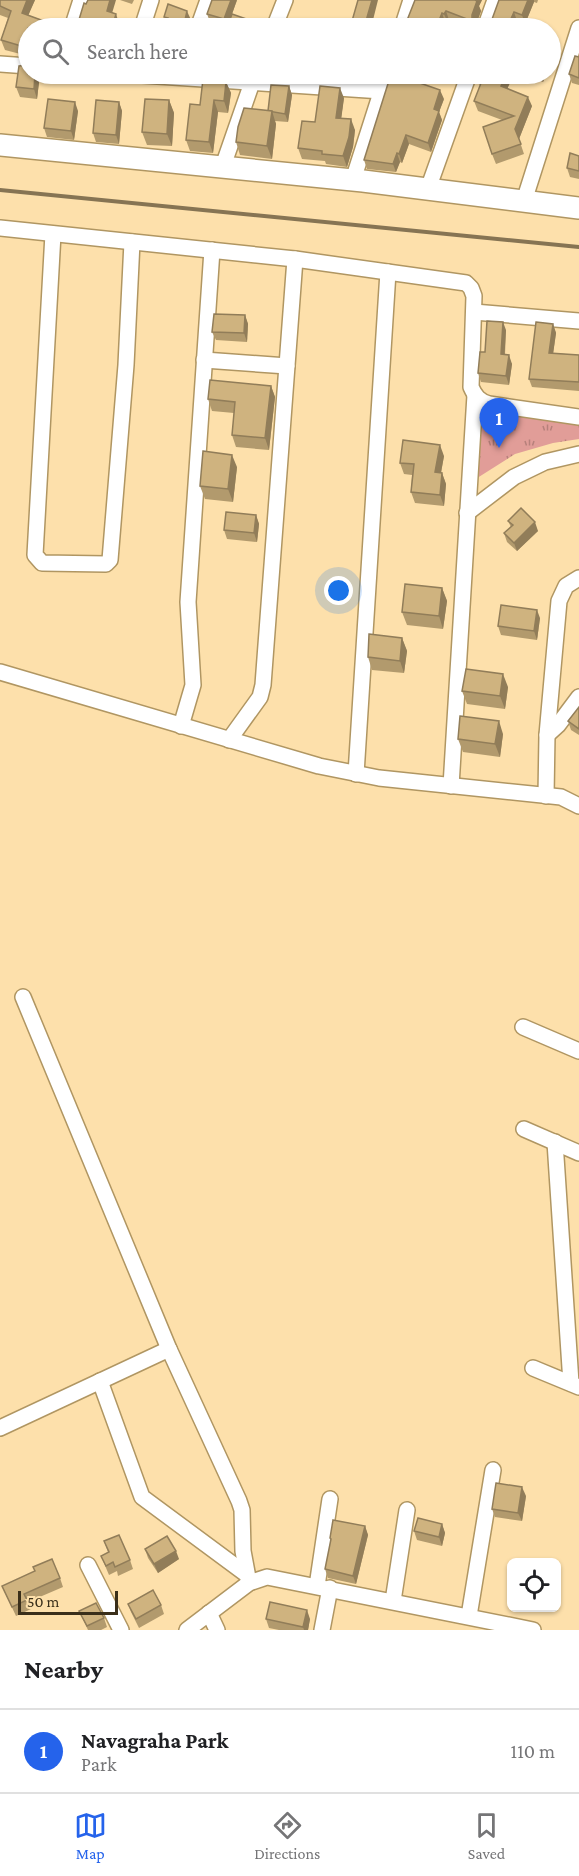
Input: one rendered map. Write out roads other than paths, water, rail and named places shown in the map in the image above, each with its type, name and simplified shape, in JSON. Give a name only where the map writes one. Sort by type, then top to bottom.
[{"type":"street","points":[[75,18],[81,0]]},
{"type":"street","points":[[145,18],[151,0]]},
{"type":"street","points":[[202,18],[208,0]]},
{"type":"street","points":[[278,18],[285,0]]},
{"type":"street","points":[[405,18],[411,0]]},
{"type":"street","points":[[489,18],[495,0]]},
{"type":"street","points":[[524,201],[579,28]]},
{"type":"street","points":[[0,64],[18,65]]},
{"type":"street","points":[[223,166],[252,84]]},
{"type":"street","points":[[313,84],[382,91]]},
{"type":"street","points":[[353,180],[384,84]]},
{"type":"street","points":[[428,189],[465,84]]},
{"type":"street","points":[[0,145],[353,180],[579,208]]},
{"type":"street","points":[[0,228],[295,259],[466,283],[474,296],[471,387],[475,395],[482,402],[489,404],[579,417]]},
{"type":"street","points":[[53,234],[35,555],[42,563],[106,564],[110,560],[126,365],[132,242]]},
{"type":"street","points":[[181,726],[193,685],[188,602],[212,250]]},
{"type":"street","points":[[229,740],[260,697],[263,685],[295,259]]},
{"type":"street","points":[[356,774],[388,272]]},
{"type":"street","points":[[474,312],[579,321]]},
{"type":"street","points":[[204,360],[287,366]]},
{"type":"street","points":[[451,786],[475,395]]},
{"type":"street","points":[[467,513],[514,477],[545,462],[579,454]]},
{"type":"street","points":[[546,796],[547,735],[559,601],[566,586],[579,578]]},
{"type":"street","points":[[0,672],[319,766],[356,774],[561,797],[579,806]]},
{"type":"street","points":[[547,735],[558,725],[579,697]]},
{"type":"street","points":[[23,997],[169,1349],[239,1501],[242,1510],[243,1551],[248,1579]]},
{"type":"street","points":[[523,1027],[579,1051]]},
{"type":"street","points":[[524,1129],[579,1153]]},
{"type":"street","points":[[533,1368],[575,1385],[555,1142]]},
{"type":"street","points":[[0,1428],[169,1349]]},
{"type":"street","points":[[100,1381],[142,1497],[248,1579]]},
{"type":"street","points":[[469,1616],[493,1470]]},
{"type":"street","points":[[322,1630],[330,1499]]},
{"type":"street","points":[[393,1600],[407,1510]]},
{"type":"street","points":[[88,1565],[121,1630]]},
{"type":"street","points":[[187,1630],[248,1579],[267,1577],[393,1600],[533,1630]]},
{"type":"street","points":[[209,1613],[217,1630]]},
{"type":"railway","points":[[0,190],[579,247]]},
{"type":"place","name":"Navagraha Park","points":[[499,448]]}]
